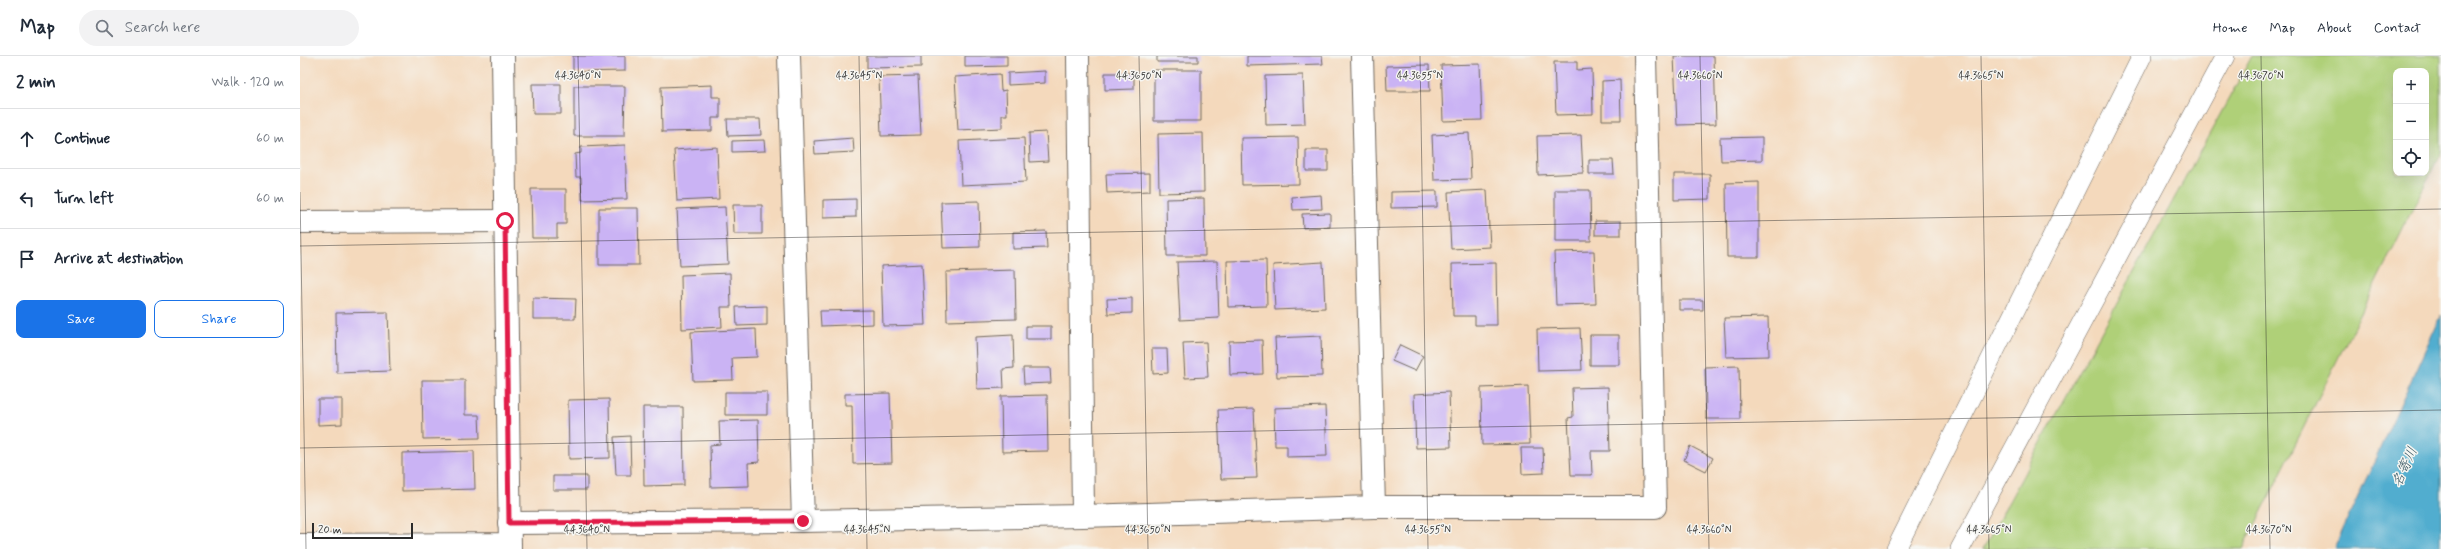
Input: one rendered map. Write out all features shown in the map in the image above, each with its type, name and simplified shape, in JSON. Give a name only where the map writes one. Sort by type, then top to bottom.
[{"type":"street","points":[[503,56],[510,539]]},
{"type":"street","points":[[789,56],[803,521]]},
{"type":"street","points":[[1078,56],[1083,516]]},
{"type":"street","points":[[1362,56],[1374,507]]},
{"type":"street","points":[[300,545],[510,539],[803,521],[1083,516],[1374,507],[1655,506],[1645,56]]},
{"type":"street","points":[[300,222],[505,221]]},
{"type":"lane","points":[[1896,549],[2142,56]]},
{"type":"lane","points":[[1960,549],[2225,56]]},
{"type":"green space","points":[[2252,56],[2441,56],[2441,152],[2243,549],[1983,549]]},
{"type":"water","name":"名寄川","points":[[2441,315],[2441,549],[2334,549]]},
{"type":"building","points":[[573,56],[625,56],[625,71],[573,72]]},
{"type":"building","points":[[867,56],[921,56],[921,67],[867,68]]},
{"type":"building","points":[[965,56],[1007,56],[1007,66],[965,67]]},
{"type":"building","points":[[1157,56],[1198,56],[1198,62],[1157,62]]},
{"type":"building","points":[[1247,56],[1322,56],[1323,64],[1247,66]]},
{"type":"building","points":[[1674,56],[1714,56],[1716,124],[1677,125]]},
{"type":"building","points":[[1554,62],[1577,62],[1577,70],[1592,69],[1593,114],[1556,115]]},
{"type":"building","points":[[1480,64],[1482,120],[1443,121],[1441,65]]},
{"type":"building","points":[[1429,65],[1430,91],[1387,91],[1386,66]]},
{"type":"building","points":[[1154,70],[1201,70],[1201,121],[1154,121]]},
{"type":"building","points":[[1045,71],[1045,83],[1008,85],[1008,73]]},
{"type":"building","points":[[1105,73],[1134,73],[1134,89],[1105,90]]},
{"type":"building","points":[[1000,74],[1001,91],[1006,90],[1007,115],[1002,115],[1002,128],[958,130],[955,77]]},
{"type":"building","points":[[1303,75],[1305,124],[1266,125],[1265,76]]},
{"type":"building","points":[[918,76],[921,135],[881,136],[879,77]]},
{"type":"building","points":[[1620,80],[1621,120],[1602,120],[1602,81]]},
{"type":"building","points":[[532,84],[561,84],[561,114],[533,114]]},
{"type":"building","points":[[712,85],[712,97],[720,97],[720,118],[712,118],[712,131],[662,132],[661,87]]},
{"type":"building","points":[[574,86],[625,86],[624,136],[574,136]]},
{"type":"building","points":[[727,119],[760,119],[761,135],[728,136]]},
{"type":"building","points":[[1046,132],[1048,161],[1030,162],[1029,133]]},
{"type":"building","points":[[1203,133],[1204,192],[1159,193],[1158,134]]},
{"type":"building","points":[[1469,133],[1471,179],[1434,180],[1432,135]]},
{"type":"building","points":[[1581,135],[1583,173],[1538,175],[1537,136]]},
{"type":"building","points":[[1298,137],[1299,184],[1242,185],[1241,138]]},
{"type":"building","points":[[1762,137],[1762,160],[1721,161],[1720,138]]},
{"type":"building","points":[[853,138],[854,152],[815,154],[814,141]]},
{"type":"building","points":[[1024,138],[1026,182],[961,185],[959,141]]},
{"type":"building","points":[[764,140],[765,151],[732,152],[732,141]]},
{"type":"building","points":[[625,145],[627,199],[582,200],[581,177],[576,177],[575,154],[581,153],[581,147]]},
{"type":"building","points":[[717,147],[719,199],[677,201],[674,150]]},
{"type":"building","points":[[1306,150],[1328,150],[1328,171],[1306,171]]},
{"type":"building","points":[[1589,160],[1613,160],[1614,174],[1589,174]]},
{"type":"building","points":[[1150,173],[1150,191],[1107,193],[1106,174]]},
{"type":"building","points":[[1674,174],[1710,174],[1710,199],[1674,200]]},
{"type":"building","points":[[1759,182],[1759,257],[1727,257],[1726,183]]},
{"type":"building","points":[[531,189],[566,189],[566,224],[557,224],[557,238],[532,238]]},
{"type":"building","points":[[1487,190],[1490,247],[1451,249],[1448,192]]},
{"type":"building","points":[[1555,190],[1590,190],[1591,241],[1555,241]]},
{"type":"building","points":[[1437,191],[1437,207],[1391,208],[1391,192]]},
{"type":"building","points":[[1321,195],[1322,209],[1293,210],[1292,197]]},
{"type":"building","points":[[1204,198],[1205,256],[1167,256],[1166,199]]},
{"type":"building","points":[[856,199],[856,217],[823,218],[823,200]]},
{"type":"building","points":[[979,201],[980,247],[943,248],[941,202]]},
{"type":"building","points":[[733,205],[762,205],[762,234],[734,234]]},
{"type":"building","points":[[725,207],[728,264],[680,266],[677,209]]},
{"type":"building","points":[[599,208],[638,208],[639,265],[599,265]]},
{"type":"building","points":[[1330,213],[1330,227],[1303,228],[1302,214]]},
{"type":"building","points":[[1595,221],[1621,221],[1621,235],[1595,235]]},
{"type":"building","points":[[1046,231],[1047,248],[1013,249],[1013,232]]},
{"type":"building","points":[[1594,251],[1596,304],[1556,305],[1554,252]]},
{"type":"building","points":[[1266,260],[1267,306],[1228,307],[1227,261]]},
{"type":"building","points":[[1217,261],[1219,318],[1180,320],[1177,262]]},
{"type":"building","points":[[1323,262],[1325,308],[1275,310],[1273,265]]},
{"type":"building","points":[[1496,263],[1497,325],[1475,325],[1475,316],[1453,316],[1452,264]]},
{"type":"building","points":[[922,264],[925,325],[883,326],[881,266]]},
{"type":"building","points":[[1015,270],[1016,319],[947,321],[946,272]]},
{"type":"building","points":[[730,273],[731,307],[721,307],[722,327],[682,329],[681,275]]},
{"type":"building","points":[[533,298],[576,299],[575,319],[533,319]]},
{"type":"building","points":[[1132,298],[1132,313],[1108,314],[1107,299]]},
{"type":"building","points":[[1679,300],[1703,300],[1703,310],[1679,310]]},
{"type":"building","points":[[767,306],[767,325],[737,326],[736,307]]},
{"type":"building","points":[[873,310],[873,324],[821,326],[820,311]]},
{"type":"building","points":[[388,312],[390,371],[337,373],[336,313]]},
{"type":"building","points":[[1768,317],[1769,356],[1726,357],[1724,318]]},
{"type":"building","points":[[1026,326],[1051,326],[1051,339],[1026,339]]},
{"type":"building","points":[[1580,328],[1582,370],[1538,371],[1537,329]]},
{"type":"building","points":[[756,329],[757,357],[732,358],[733,380],[693,381],[691,332]]},
{"type":"building","points":[[1013,335],[1014,368],[1003,369],[1004,388],[977,389],[975,337]]},
{"type":"building","points":[[1590,335],[1619,335],[1619,365],[1590,365]]},
{"type":"building","points":[[1321,336],[1322,376],[1277,377],[1275,338]]},
{"type":"building","points":[[1262,340],[1263,374],[1230,375],[1229,341]]},
{"type":"building","points":[[1206,342],[1208,377],[1185,378],[1183,343]]},
{"type":"building","points":[[1400,345],[1423,356],[1415,371],[1392,361]]},
{"type":"building","points":[[1152,349],[1167,349],[1168,373],[1153,374]]},
{"type":"building","points":[[1739,366],[1740,419],[1706,419],[1705,367]]},
{"type":"building","points":[[1023,368],[1050,368],[1051,383],[1024,384]]},
{"type":"building","points":[[422,380],[465,380],[465,415],[479,415],[480,438],[423,439]]},
{"type":"building","points":[[1528,386],[1530,444],[1482,445],[1481,388]]},
{"type":"building","points":[[1608,387],[1610,451],[1591,451],[1592,475],[1571,475],[1568,418],[1573,417],[1572,388]]},
{"type":"building","points":[[725,392],[767,392],[767,415],[725,415]]},
{"type":"building","points":[[1449,392],[1451,447],[1416,448],[1414,394]]},
{"type":"building","points":[[890,393],[892,463],[853,464],[852,405],[845,405],[845,394]]},
{"type":"building","points":[[1047,395],[1048,451],[1002,452],[1001,396]]},
{"type":"building","points":[[318,399],[342,399],[342,424],[318,425]]},
{"type":"building","points":[[609,399],[610,458],[569,459],[568,400]]},
{"type":"building","points":[[1325,406],[1327,456],[1287,457],[1287,446],[1275,446],[1274,408]]},
{"type":"building","points":[[643,407],[683,407],[684,485],[644,486]]},
{"type":"building","points":[[1254,409],[1257,478],[1221,479],[1218,410]]},
{"type":"building","points":[[758,420],[759,462],[748,463],[749,486],[711,487],[710,445],[720,444],[719,421]]},
{"type":"building","points":[[630,436],[631,475],[616,475],[614,437]]},
{"type":"building","points":[[1690,446],[1713,458],[1706,471],[1684,460]]},
{"type":"building","points":[[1521,448],[1543,448],[1544,473],[1522,474]]},
{"type":"building","points":[[474,451],[475,489],[402,491],[402,453]]},
{"type":"building","points":[[553,476],[587,476],[587,490],[553,490]]},
{"type":"route","points":[[505,221],[509,523],[803,521]]}]
